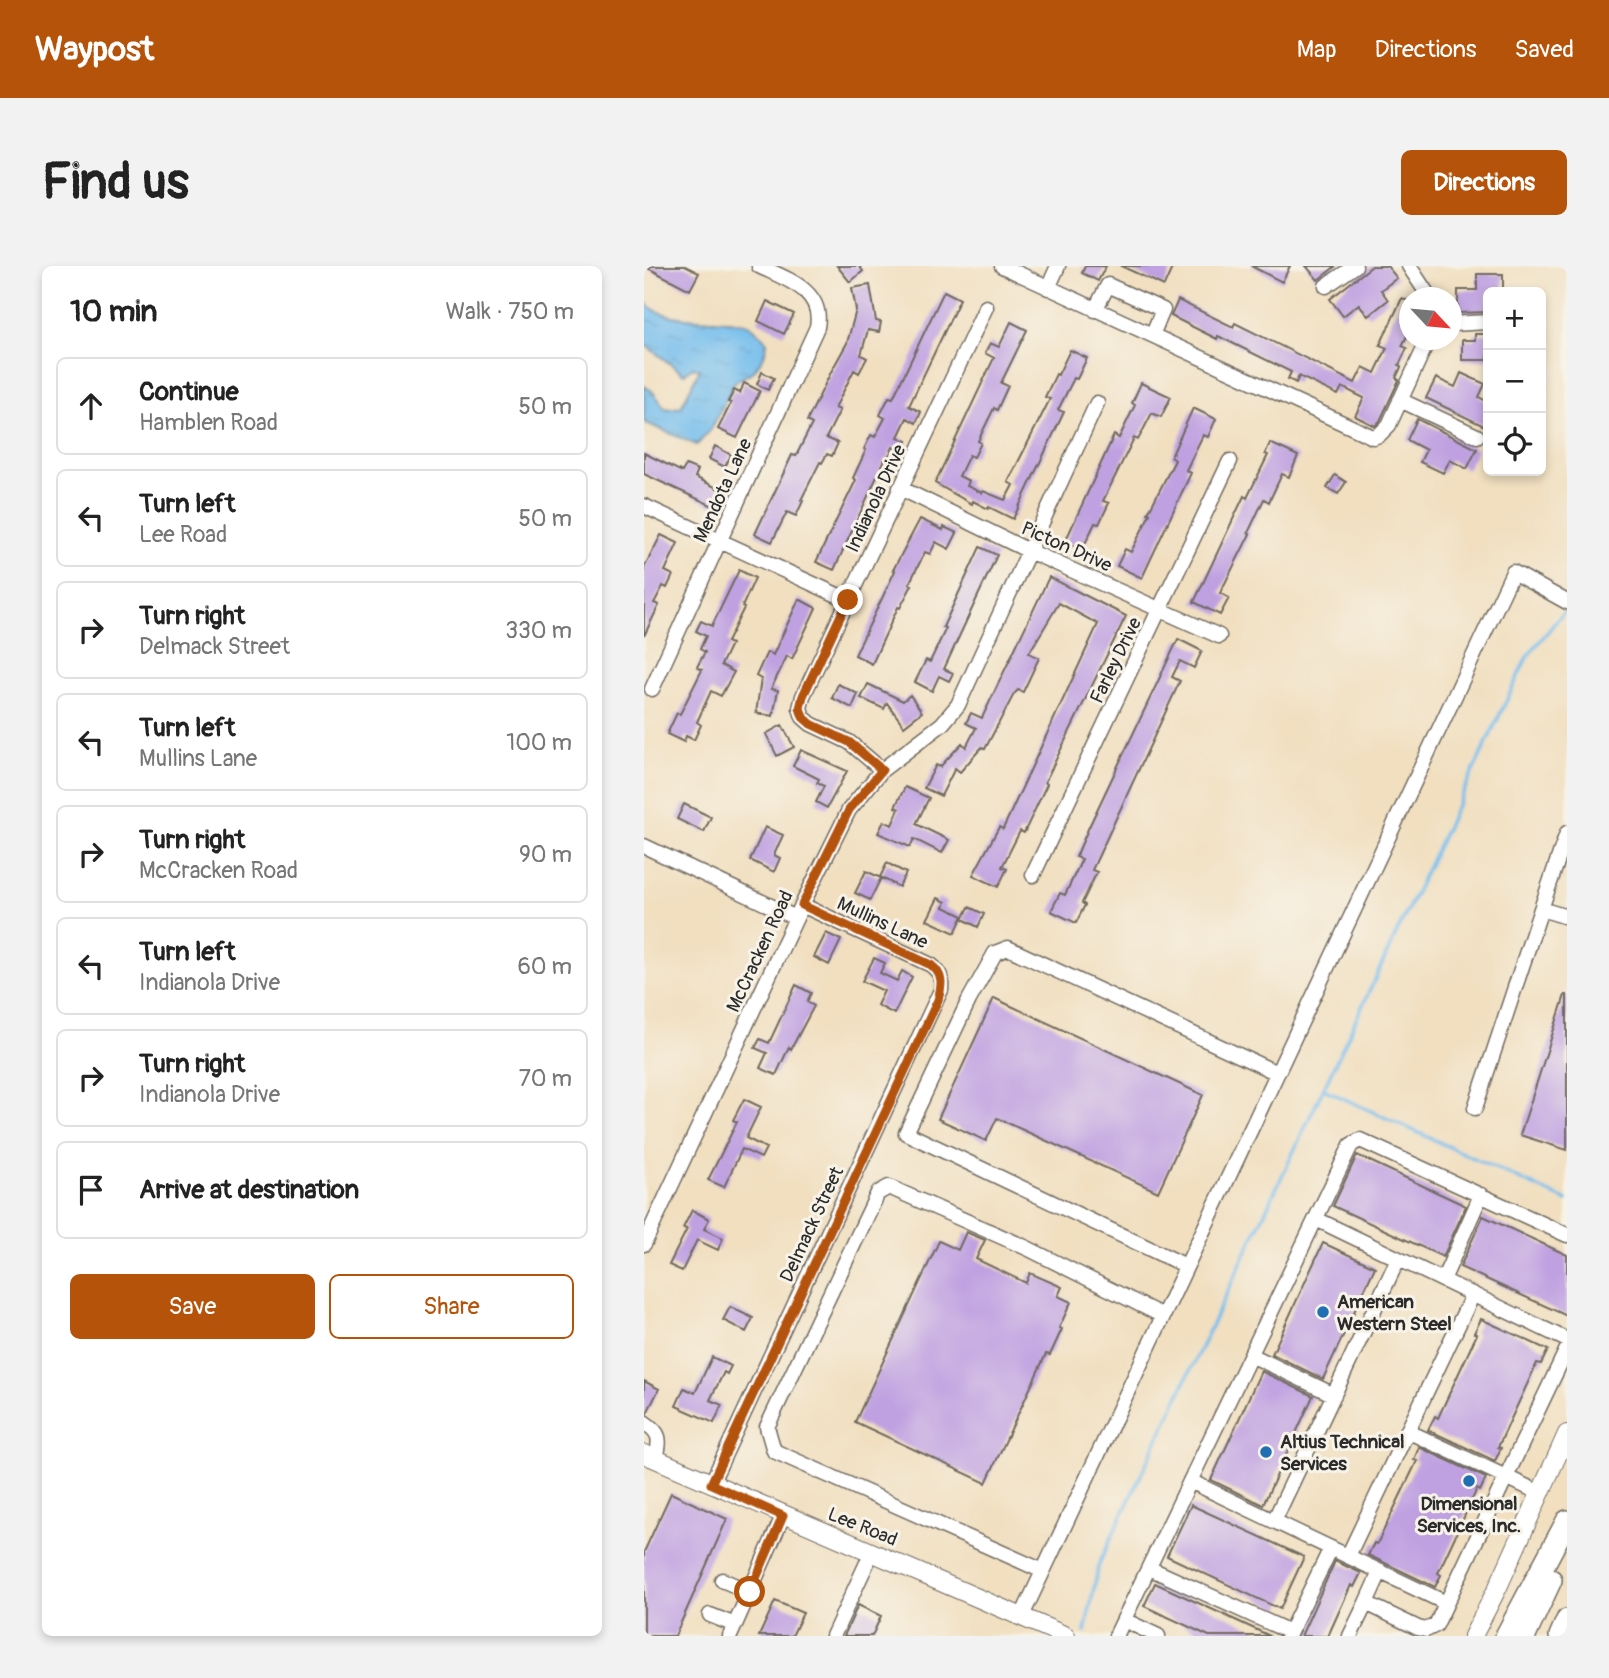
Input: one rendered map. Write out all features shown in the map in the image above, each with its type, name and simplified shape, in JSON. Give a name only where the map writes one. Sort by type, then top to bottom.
[{"type":"highway","points":[[1506,1636],[1567,1521]]},
{"type":"highway","points":[[1525,1636],[1567,1546]]},
{"type":"highway","points":[[1559,1636],[1567,1620]]},
{"type":"main road","points":[[1473,1636],[1567,1434]]},
{"type":"main road","name":"Lee Road","points":[[650,1457],[1066,1636]]},
{"type":"street","name":"Mendota Lane","points":[[652,689],[809,346],[819,317],[816,305],[801,286],[759,266]]},
{"type":"street","points":[[1002,266],[1373,437],[1384,430],[1423,350]]},
{"type":"street","points":[[1048,288],[1058,266]]},
{"type":"street","points":[[1326,286],[1355,266]]},
{"type":"street","points":[[1409,266],[1423,287]]},
{"type":"street","points":[[1094,310],[1108,285],[1163,310],[1152,335]]},
{"type":"street","name":"Indianola Drive","points":[[882,770],[849,742],[811,724],[803,717],[800,708],[803,696],[986,307]]},
{"type":"street","points":[[1462,323],[1483,322]]},
{"type":"street","points":[[1400,400],[1477,436]]},
{"type":"street","name":"McCracken Road","points":[[644,1244],[682,1150],[849,810],[882,770],[942,723],[958,705],[1097,403]]},
{"type":"street","name":"Farley Drive","points":[[1033,875],[1230,461]]},
{"type":"street","name":"Picton Drive","points":[[900,488],[1029,551],[1219,636]]},
{"type":"street","points":[[644,506],[848,600]]},
{"type":"street","points":[[1022,1616],[1513,572],[1567,602]]},
{"type":"street","points":[[1475,1108],[1567,833]]},
{"type":"street","name":"Mullins Lane","points":[[644,846],[931,965],[939,971],[942,979]]},
{"type":"street","points":[[1541,909],[1567,917]]},
{"type":"street","points":[[1186,1266],[906,1133],[969,1000],[995,953],[1008,948],[1277,1073]]},
{"type":"street","name":"Delmack Street","points":[[711,1484],[938,1000],[942,979]]},
{"type":"street","points":[[1116,1636],[1351,1145],[1360,1140],[1567,1235]]},
{"type":"street","points":[[1043,1571],[774,1451],[768,1427],[878,1193],[889,1187],[1027,1248],[1163,1315]]},
{"type":"street","points":[[1443,1280],[1481,1195]]},
{"type":"street","points":[[1316,1219],[1567,1340]]},
{"type":"street","points":[[1274,1521],[1398,1259]]},
{"type":"street","points":[[1348,1556],[1473,1294]]},
{"type":"street","points":[[1366,1603],[1426,1630],[1436,1625],[1567,1349]]},
{"type":"street","points":[[1251,1355],[1334,1395]]},
{"type":"street","points":[[644,1422],[656,1431],[660,1441],[650,1457]]},
{"type":"street","points":[[1407,1430],[1541,1493]]},
{"type":"street","points":[[1190,1481],[1446,1603]]},
{"type":"street","points":[[710,1615],[733,1630],[783,1516]]},
{"type":"street","points":[[1149,1568],[1289,1634],[1331,1548]]},
{"type":"street","points":[[833,1636],[872,1552]]},
{"type":"street","points":[[1350,1636],[1380,1572]]},
{"type":"street","points":[[722,1580],[750,1592]]},
{"type":"street","points":[[1124,1620],[1158,1636]]},
{"type":"water","points":[[644,301],[652,309],[676,317],[746,324],[767,342],[764,356],[754,371],[735,382],[711,429],[697,445],[644,422],[644,386],[652,391],[666,409],[681,407],[700,369],[693,367],[684,374],[644,344]]},
{"type":"building","points":[[644,266],[685,266],[699,273],[690,290]]},
{"type":"building","points":[[837,266],[859,266],[863,271],[850,282]]},
{"type":"building","points":[[1085,266],[1106,266],[1098,281],[1082,273]]},
{"type":"building","points":[[1121,266],[1173,266],[1164,286]]},
{"type":"building","points":[[1251,266],[1290,266],[1282,282]]},
{"type":"building","points":[[1306,266],[1336,266],[1318,280]]},
{"type":"building","points":[[1372,266],[1387,266],[1397,278],[1381,290],[1388,300],[1368,316],[1359,304],[1343,316],[1330,299]]},
{"type":"building","points":[[1477,274],[1503,274],[1503,287],[1483,287],[1483,312],[1462,313],[1462,290],[1477,290]]},
{"type":"building","points":[[870,285],[876,321],[881,322],[879,332],[868,330],[861,355],[867,358],[859,373],[854,370],[835,408],[840,410],[826,438],[838,443],[832,456],[827,454],[822,463],[820,462],[796,516],[787,512],[772,542],[755,534],[792,455],[796,456],[812,424],[807,421],[847,343],[856,310],[852,288]]},
{"type":"building","points":[[944,291],[960,299],[909,406],[921,412],[916,423],[907,418],[898,437],[907,441],[902,451],[893,447],[887,460],[885,459],[834,570],[816,562],[856,480],[853,478],[866,450],[864,449],[871,435],[875,437],[885,418],[880,415],[889,397],[893,398]]},
{"type":"building","points":[[1178,300],[1233,327],[1235,323],[1355,383],[1363,367],[1375,373],[1387,348],[1380,345],[1399,304],[1399,350],[1406,350],[1399,365],[1401,367],[1396,378],[1399,380],[1380,421],[1375,426],[1355,416],[1364,398],[1342,387],[1338,395],[1299,376],[1296,383],[1288,379],[1291,372],[1171,316]]},
{"type":"building","points":[[767,301],[794,314],[784,334],[758,321]]},
{"type":"building","points":[[1011,322],[1027,330],[1001,383],[1008,386],[997,410],[994,408],[978,441],[981,443],[974,457],[969,455],[959,476],[969,481],[967,486],[1005,500],[1013,485],[1008,482],[1050,399],[1045,397],[1056,374],[1058,375],[1070,350],[1087,358],[1058,410],[1064,412],[1013,519],[973,501],[972,504],[935,483],[994,358],[985,353],[990,343],[999,347]]},
{"type":"building","points":[[1475,334],[1483,334],[1483,360],[1462,360],[1462,340],[1475,340]]},
{"type":"building","points":[[762,372],[774,378],[768,390],[757,384]]},
{"type":"building","points":[[1461,373],[1483,383],[1479,397],[1483,399],[1483,426],[1426,398],[1436,378],[1455,387]]},
{"type":"building","points":[[744,383],[760,391],[737,438],[718,429],[731,403],[728,402],[734,390],[740,393]]},
{"type":"building","points":[[1141,383],[1171,397],[1161,417],[1152,413],[1138,440],[1134,438],[1103,501],[1109,503],[1099,524],[1095,523],[1082,550],[1065,542],[1114,435],[1119,438],[1135,405],[1132,403]]},
{"type":"building","points":[[1193,408],[1216,419],[1208,437],[1203,435],[1186,470],[1191,473],[1142,578],[1117,566],[1125,549],[1131,552],[1150,514],[1148,513],[1175,460],[1171,457]]},
{"type":"building","points":[[1417,419],[1477,449],[1467,469],[1450,460],[1443,473],[1420,462],[1426,450],[1407,440]]},
{"type":"building","points":[[1270,443],[1298,456],[1289,477],[1282,474],[1269,502],[1264,499],[1248,533],[1250,534],[1220,593],[1229,598],[1220,615],[1194,602],[1244,496],[1247,498],[1268,455],[1265,454]]},
{"type":"building","points":[[715,446],[731,455],[725,467],[709,459]]},
{"type":"building","points":[[644,453],[682,472],[686,465],[698,470],[695,477],[723,491],[715,507],[644,474]]},
{"type":"building","points":[[1335,475],[1346,482],[1338,494],[1327,488]]},
{"type":"building","points":[[920,519],[943,530],[944,527],[957,533],[949,549],[936,542],[930,554],[925,552],[909,584],[912,585],[900,608],[898,607],[872,664],[855,655],[895,571],[893,570]]},
{"type":"building","points":[[661,535],[678,543],[665,571],[673,575],[667,588],[663,586],[654,603],[659,605],[644,636],[644,568]]},
{"type":"building","points":[[980,547],[997,555],[944,669],[953,673],[949,681],[939,676],[932,691],[915,682],[926,660],[930,662]]},
{"type":"building","points":[[739,570],[755,578],[727,642],[731,644],[721,665],[734,672],[721,696],[711,691],[697,722],[701,725],[694,740],[686,736],[684,742],[667,734],[702,670],[697,667],[705,652],[700,649],[706,636],[696,631],[701,621],[712,626]]},
{"type":"building","points":[[1049,577],[1126,616],[1045,782],[1047,784],[1024,833],[1020,831],[1002,867],[1007,869],[998,887],[973,875],[999,827],[1003,829],[1098,624],[1059,603],[1029,653],[1039,658],[1023,692],[1018,690],[1014,694],[985,749],[982,747],[960,772],[955,768],[941,796],[924,788],[936,765],[940,767],[962,743],[966,747],[976,728],[966,723],[971,713],[982,718]]},
{"type":"building","points":[[799,599],[816,608],[792,659],[787,656],[771,689],[778,690],[773,716],[756,713],[761,679],[756,676],[767,652],[773,655]]},
{"type":"building","points":[[1178,639],[1202,651],[1194,668],[1180,661],[1172,677],[1180,681],[1092,870],[1097,872],[1076,923],[1051,911],[1060,893],[1065,895],[1082,859],[1076,857],[1088,829]]},
{"type":"building","points":[[838,684],[858,694],[852,708],[832,698]]},
{"type":"building","points":[[868,684],[903,701],[910,695],[922,712],[904,726],[887,703],[884,709],[861,698]]},
{"type":"building","points":[[782,725],[794,747],[777,756],[766,734]]},
{"type":"building","points":[[801,750],[847,771],[827,808],[816,802],[824,786],[817,783],[819,779],[793,766]]},
{"type":"building","points":[[905,787],[929,798],[916,824],[949,840],[942,853],[914,839],[910,847],[878,833],[884,821],[892,825],[899,809],[895,807]]},
{"type":"building","points":[[684,804],[711,817],[704,832],[677,819]]},
{"type":"building","points":[[765,827],[783,835],[774,855],[780,858],[774,872],[750,860]]},
{"type":"building","points":[[887,863],[906,873],[899,887],[880,877]]},
{"type":"building","points":[[866,871],[881,878],[870,900],[855,893]]},
{"type":"building","points":[[938,898],[946,902],[944,907],[963,916],[955,933],[927,920]]},
{"type":"building","points":[[969,907],[984,914],[978,927],[963,919]]},
{"type":"building","points":[[826,933],[841,940],[829,965],[814,957]]},
{"type":"building","points":[[874,958],[885,963],[880,973],[897,981],[902,971],[912,977],[894,1014],[877,1005],[884,991],[862,981]]},
{"type":"building","points":[[796,985],[811,993],[807,1002],[814,1006],[791,1049],[789,1047],[776,1075],[760,1068],[767,1053],[755,1048],[760,1039],[769,1043]]},
{"type":"building","points":[[1567,995],[1567,1150],[1520,1135]]},
{"type":"building","points":[[994,998],[1203,1095],[1158,1192],[997,1118],[986,1141],[938,1119]]},
{"type":"building","points":[[744,1099],[761,1107],[746,1138],[766,1148],[761,1158],[742,1149],[724,1187],[708,1180],[737,1122],[733,1120]]},
{"type":"building","points":[[1357,1155],[1466,1206],[1443,1257],[1333,1206]]},
{"type":"building","points":[[692,1210],[709,1219],[704,1229],[723,1238],[718,1250],[697,1240],[682,1271],[669,1265],[687,1229],[683,1228]]},
{"type":"building","points":[[1483,1216],[1567,1255],[1567,1316],[1460,1267]]},
{"type":"building","points":[[966,1232],[985,1240],[976,1259],[1026,1283],[1030,1273],[1062,1287],[1058,1296],[1071,1302],[1050,1355],[1046,1354],[986,1483],[855,1422],[939,1241],[958,1250]]},
{"type":"building","name":"American Western Steel","points":[[1323,1243],[1375,1267],[1323,1379],[1272,1354]]},
{"type":"building","points":[[730,1307],[753,1318],[746,1332],[723,1320]]},
{"type":"building","points":[[1481,1319],[1548,1350],[1541,1364],[1537,1363],[1498,1447],[1501,1448],[1495,1461],[1428,1430],[1435,1416],[1438,1418],[1477,1334],[1474,1333]]},
{"type":"building","points":[[712,1357],[731,1366],[727,1374],[724,1372],[710,1400],[722,1405],[714,1423],[676,1406],[684,1388],[695,1393]]},
{"type":"building","points":[[1261,1371],[1313,1396],[1263,1505],[1211,1480]]},
{"type":"building","points":[[644,1381],[659,1389],[647,1413],[644,1412]]},
{"type":"building","points":[[1419,1447],[1486,1478],[1480,1491],[1477,1489],[1438,1573],[1441,1575],[1435,1587],[1368,1555],[1374,1543],[1377,1544],[1417,1461],[1414,1460]]},
{"type":"building","points":[[671,1493],[727,1519],[675,1636],[644,1636],[644,1552]]},
{"type":"building","points":[[1191,1505],[1304,1557],[1280,1609],[1167,1556]]},
{"type":"building","points":[[1335,1561],[1361,1573],[1354,1587],[1351,1585],[1328,1636],[1301,1636]]},
{"type":"building","points":[[1155,1583],[1270,1636],[1209,1636],[1144,1606]]},
{"type":"building","points":[[775,1601],[803,1613],[792,1636],[759,1636]]},
{"type":"building","points":[[858,1605],[881,1616],[872,1636],[844,1636]]},
{"type":"waterway","points":[[1085,1632],[1099,1564],[1527,657],[1567,608]]},
{"type":"waterway","points":[[1323,1089],[1567,1201]]},
{"type":"place","name":"American Western Steel","points":[[1323,1312]]},
{"type":"place","name":"Altius Technical Services","points":[[1266,1452]]},
{"type":"place","name":"Dimensional Services, Inc.","points":[[1469,1481]]},
{"type":"route","points":[[750,1592],[783,1516],[711,1484],[941,990],[942,979],[939,971],[931,965],[802,905],[849,810],[882,770],[849,742],[811,724],[803,717],[800,708],[803,696],[848,600]]}]
